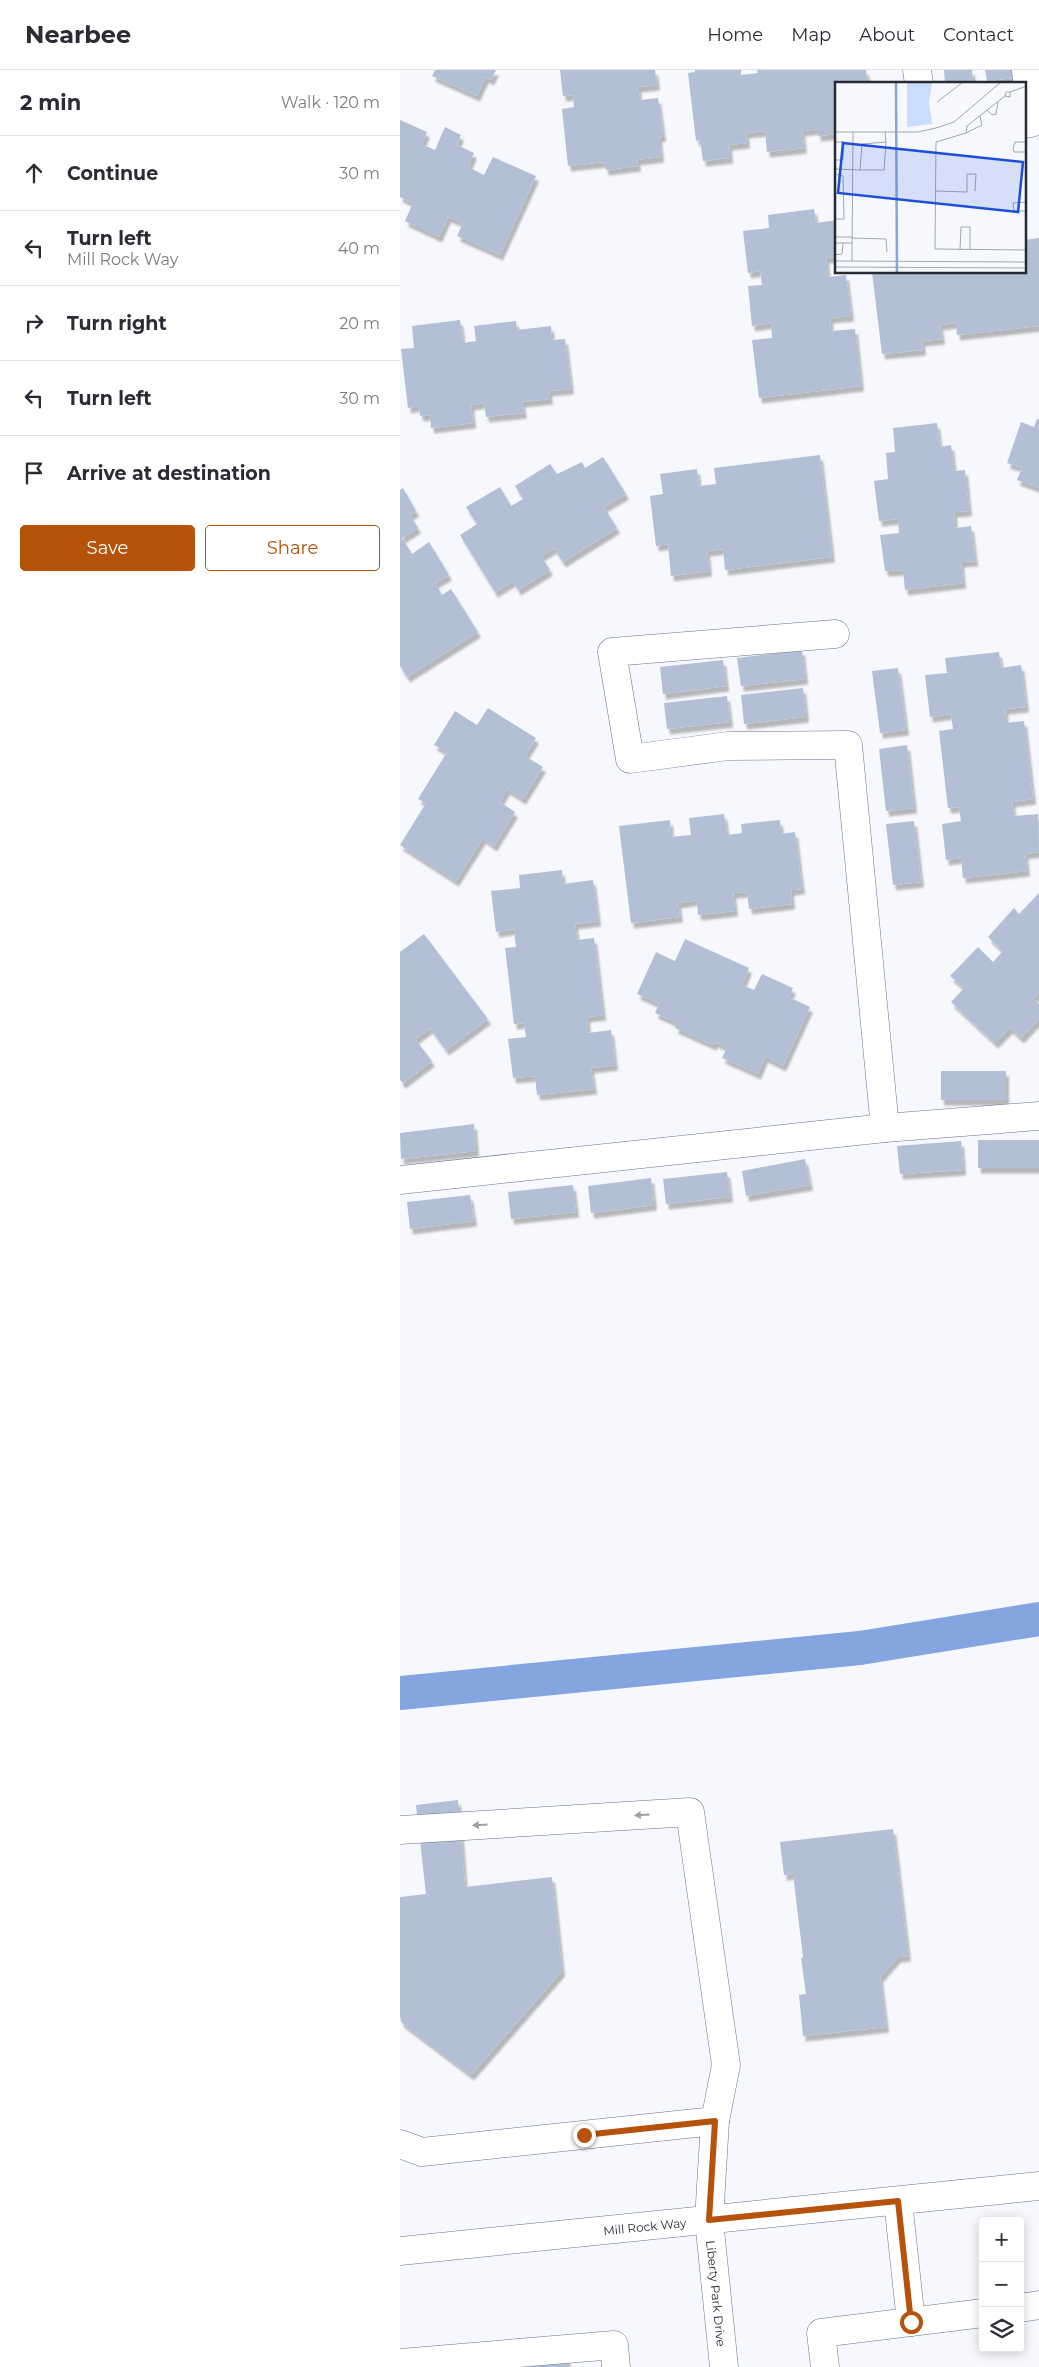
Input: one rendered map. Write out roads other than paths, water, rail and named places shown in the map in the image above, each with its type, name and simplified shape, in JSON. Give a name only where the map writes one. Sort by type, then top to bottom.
[{"type":"street","points":[[1026,70],[1031,123],[1026,124]]},
{"type":"street","points":[[835,634],[612,652],[630,759],[728,746],[848,745],[885,1128]]},
{"type":"street","points":[[400,1180],[885,1128],[1039,1116]]},
{"type":"street","name":"Liberty Park Drive","points":[[400,1830],[690,1812],[726,2065],[715,2121],[709,2220],[724,2367]]},
{"type":"street","points":[[400,2144],[422,2152],[715,2121]]},
{"type":"street","name":"Mill Rock Way","points":[[400,2251],[1039,2186]]},
{"type":"street","points":[[898,2201],[911,2322]]},
{"type":"street","points":[[1024,2307],[1039,2305]]},
{"type":"street","points":[[825,2367],[821,2333],[979,2313]]},
{"type":"street","points":[[400,2363],[614,2345],[616,2367]]},
{"type":"waterway","points":[[400,1693],[860,1648],[1039,1619]]}]
